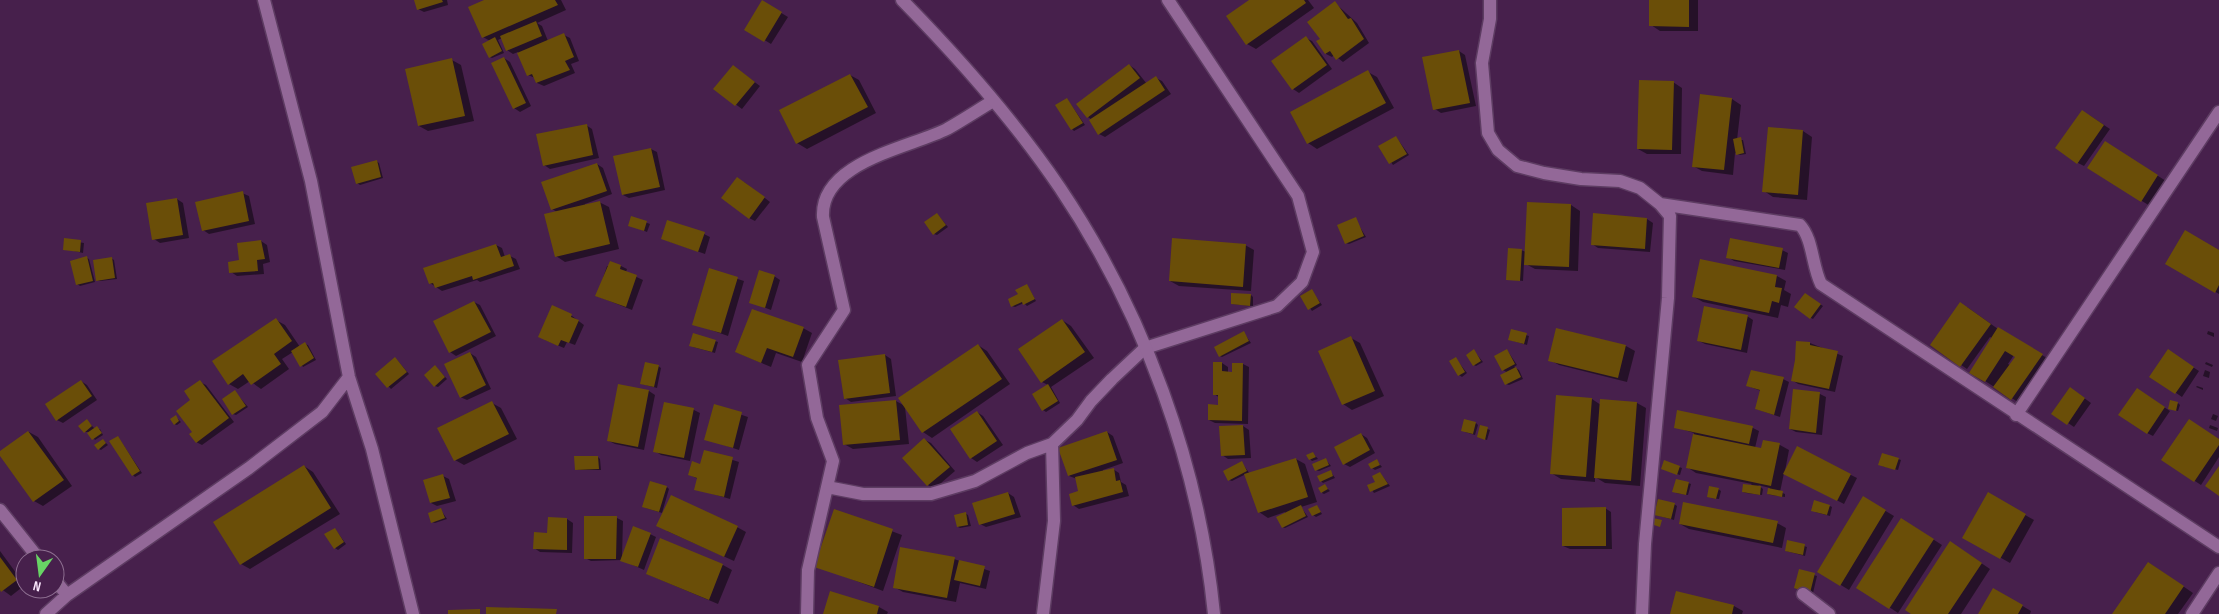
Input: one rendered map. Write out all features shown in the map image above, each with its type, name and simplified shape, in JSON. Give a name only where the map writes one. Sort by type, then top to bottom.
[{"type":"street","points":[[264,0],[311,181],[348,377],[372,449],[413,614]]},
{"type":"street","points":[[902,0],[951,49],[993,100],[1060,188],[1116,286],[1160,384],[1197,506],[1210,574],[1214,614]]},
{"type":"street","points":[[827,487],[863,494],[931,494],[975,481],[1027,453],[1052,444],[1077,420],[1091,401],[1112,379],[1145,348],[1276,306],[1302,282],[1313,252],[1298,196],[1168,0]]},
{"type":"street","points":[[1490,0],[1490,18],[1482,63],[1488,133],[1498,150],[1517,166],[1581,179],[1620,181],[1640,188],[1660,204],[1670,216],[1670,252],[1645,544],[1642,614]]},
{"type":"street","points":[[807,614],[808,570],[833,461],[817,418],[808,365],[844,310],[823,217],[823,205],[827,193],[842,178],[881,154],[946,129],[993,100]]},
{"type":"street","points":[[2016,415],[2219,112]]},
{"type":"street","points":[[1660,204],[1800,225],[1807,233],[1813,266],[1821,284],[2016,415],[2219,547]]},
{"type":"street","points":[[46,614],[67,595],[249,468],[322,412],[348,377]]},
{"type":"street","points":[[1043,614],[1054,521],[1052,444]]},
{"type":"street","points":[[0,510],[31,549]]},
{"type":"street","points":[[2192,614],[2219,573]]},
{"type":"street","points":[[1803,594],[1829,614]]},
{"type":"building","points":[[414,0],[442,0],[443,2],[417,10]]},
{"type":"building","points":[[484,0],[555,0],[558,5],[482,38],[468,7]]},
{"type":"building","points":[[762,0],[782,12],[764,42],[744,30]]},
{"type":"building","points":[[1249,0],[1304,0],[1306,3],[1246,45],[1226,16]]},
{"type":"building","points":[[1649,0],[1689,0],[1689,27],[1649,26]]},
{"type":"building","points":[[1335,1],[1348,19],[1351,18],[1364,39],[1336,60],[1330,51],[1325,54],[1316,41],[1320,39],[1307,22]]},
{"type":"building","points":[[536,21],[542,36],[506,51],[500,36]]},
{"type":"building","points":[[564,33],[574,57],[565,61],[570,70],[536,83],[532,74],[527,76],[517,53]]},
{"type":"building","points":[[1306,36],[1327,65],[1292,90],[1271,61]]},
{"type":"building","points":[[495,37],[502,51],[489,58],[482,44]]},
{"type":"building","points":[[1459,50],[1470,103],[1433,110],[1422,57]]},
{"type":"building","points":[[504,57],[526,103],[513,109],[491,63]]},
{"type":"building","points":[[452,58],[465,116],[418,126],[405,69]]},
{"type":"building","points":[[1129,64],[1140,78],[1087,118],[1076,104]]},
{"type":"building","points":[[733,65],[755,82],[735,106],[713,89]]},
{"type":"building","points":[[1368,70],[1386,103],[1307,144],[1290,112]]},
{"type":"building","points":[[850,74],[868,107],[796,144],[779,110]]},
{"type":"building","points":[[1156,76],[1165,90],[1098,135],[1089,120]]},
{"type":"building","points":[[1639,80],[1674,81],[1672,150],[1637,149]]},
{"type":"building","points":[[1700,94],[1732,98],[1724,170],[1692,167]]},
{"type":"building","points":[[1067,98],[1083,123],[1071,130],[1055,105]]},
{"type":"building","points":[[2082,110],[2104,125],[2077,164],[2055,148]]},
{"type":"building","points":[[587,124],[593,155],[543,166],[536,134]]},
{"type":"building","points":[[1768,127],[1803,130],[1798,195],[1762,192]]},
{"type":"building","points":[[1396,136],[1407,154],[1389,164],[1378,146]]},
{"type":"building","points":[[1741,137],[1744,153],[1736,155],[1733,139]]},
{"type":"building","points":[[2105,141],[2158,175],[2141,202],[2087,168]]},
{"type":"building","points":[[651,148],[660,187],[622,195],[613,156]]},
{"type":"building","points":[[377,160],[381,177],[356,184],[351,167]]},
{"type":"building","points":[[597,163],[607,191],[551,210],[541,182]]},
{"type":"building","points":[[737,177],[765,197],[749,219],[721,198]]},
{"type":"building","points":[[243,191],[249,221],[202,231],[195,202]]},
{"type":"building","points":[[177,198],[183,235],[152,240],[146,203]]},
{"type":"building","points":[[600,201],[610,244],[555,257],[544,214]]},
{"type":"building","points":[[1527,202],[1571,204],[1569,267],[1524,265]]},
{"type":"building","points":[[937,213],[946,225],[933,235],[924,222]]},
{"type":"building","points":[[1593,213],[1647,218],[1645,249],[1591,245]]},
{"type":"building","points":[[631,216],[647,221],[644,231],[628,226]]},
{"type":"building","points":[[1356,217],[1364,236],[1345,244],[1337,225]]},
{"type":"building","points":[[667,220],[705,232],[698,252],[661,239]]},
{"type":"building","points":[[2185,230],[2219,250],[2219,285],[2215,293],[2165,264]]},
{"type":"building","points":[[64,238],[81,240],[80,252],[63,250]]},
{"type":"building","points":[[1172,238],[1246,244],[1243,287],[1169,281]]},
{"type":"building","points":[[1730,238],[1783,248],[1779,268],[1726,258]]},
{"type":"building","points":[[261,240],[265,259],[257,260],[258,271],[229,273],[228,262],[239,260],[237,243]]},
{"type":"building","points":[[496,244],[501,257],[510,254],[514,266],[473,280],[472,276],[435,288],[433,283],[429,284],[423,268]]},
{"type":"building","points":[[1508,248],[1522,249],[1520,281],[1506,280]]},
{"type":"building","points":[[87,256],[93,281],[76,285],[70,261]]},
{"type":"building","points":[[112,257],[115,278],[96,281],[93,260]]},
{"type":"building","points":[[1700,259],[1777,275],[1775,287],[1782,288],[1779,303],[1772,301],[1769,313],[1692,297]]},
{"type":"building","points":[[610,261],[621,265],[620,269],[637,275],[626,307],[595,296]]},
{"type":"building","points":[[709,268],[738,277],[721,333],[692,325]]},
{"type":"building","points":[[759,270],[775,275],[765,308],[749,303]]},
{"type":"building","points":[[1027,284],[1035,299],[1023,305],[1022,302],[1011,307],[1008,299],[1018,294],[1015,290]]},
{"type":"building","points":[[1312,289],[1320,303],[1308,310],[1300,296]]},
{"type":"building","points":[[1231,293],[1251,294],[1250,306],[1231,304]]},
{"type":"building","points":[[1805,293],[1821,304],[1810,319],[1794,307]]},
{"type":"building","points":[[474,301],[491,332],[449,353],[433,321]]},
{"type":"building","points":[[1960,302],[1991,324],[1960,367],[1930,345]]},
{"type":"building","points":[[552,305],[572,314],[571,317],[579,320],[569,343],[561,340],[558,346],[538,337]]},
{"type":"building","points":[[1704,306],[1748,315],[1741,350],[1697,341]]},
{"type":"building","points":[[752,309],[804,327],[793,357],[767,348],[761,363],[735,352]]},
{"type":"building","points":[[276,318],[292,341],[274,354],[281,364],[251,385],[243,374],[228,385],[212,361]]},
{"type":"building","points":[[1062,319],[1085,352],[1041,383],[1018,349]]},
{"type":"building","points":[[1998,327],[2043,354],[2011,400],[1993,387],[2015,357],[2005,351],[1985,382],[1969,373]]},
{"type":"building","points":[[1556,328],[1626,345],[1618,378],[1548,361]]},
{"type":"building","points":[[1511,329],[1527,333],[1524,344],[1508,340]]},
{"type":"building","points":[[1244,331],[1249,341],[1219,357],[1214,347]]},
{"type":"building","points":[[693,333],[716,340],[712,352],[689,346]]},
{"type":"building","points":[[1351,336],[1375,391],[1342,405],[1318,351]]},
{"type":"building","points":[[1796,341],[1810,342],[1810,345],[1838,351],[1829,389],[1791,381]]},
{"type":"building","points":[[305,342],[314,358],[300,367],[291,351]]},
{"type":"building","points":[[978,344],[1002,379],[922,433],[898,398]]},
{"type":"building","points":[[1474,349],[1481,361],[1473,366],[1466,355]]},
{"type":"building","points":[[1507,349],[1515,364],[1502,371],[1494,356]]},
{"type":"building","points":[[2168,349],[2194,367],[2175,394],[2149,377]]},
{"type":"building","points":[[470,352],[486,385],[460,398],[444,364]]},
{"type":"building","points":[[885,354],[890,393],[844,399],[838,360]]},
{"type":"building","points":[[395,357],[407,372],[387,388],[375,374]]},
{"type":"building","points":[[1456,357],[1465,372],[1458,376],[1449,361]]},
{"type":"building","points":[[645,362],[659,365],[654,387],[640,384]]},
{"type":"building","points":[[1213,362],[1222,362],[1222,371],[1232,372],[1232,363],[1243,363],[1242,421],[1208,420],[1208,404],[1218,405],[1218,395],[1213,395]]},
{"type":"building","points":[[435,365],[445,377],[434,387],[424,375]]},
{"type":"building","points":[[1516,367],[1521,377],[1505,385],[1500,375]]},
{"type":"building","points":[[1751,370],[1784,377],[1774,415],[1755,409],[1760,390],[1746,386]]},
{"type":"building","points":[[81,380],[92,396],[56,421],[45,404]]},
{"type":"building","points":[[200,380],[229,418],[196,443],[189,434],[192,432],[176,411],[190,400],[184,391]]},
{"type":"building","points":[[618,384],[649,390],[638,447],[607,441]]},
{"type":"building","points":[[1048,384],[1058,401],[1042,411],[1032,394]]},
{"type":"building","points":[[2070,387],[2085,398],[2067,425],[2051,414]]},
{"type":"building","points":[[2137,388],[2165,407],[2147,434],[2118,415]]},
{"type":"building","points":[[1793,389],[1820,392],[1816,433],[1789,429]]},
{"type":"building","points":[[235,390],[246,406],[232,415],[222,399]]},
{"type":"building","points":[[1556,395],[1592,398],[1586,477],[1550,474]]},
{"type":"building","points":[[1600,399],[1637,402],[1631,481],[1594,478]]},
{"type":"building","points":[[896,400],[900,440],[843,445],[839,405]]},
{"type":"building","points":[[2170,400],[2178,402],[2176,411],[2168,409]]},
{"type":"building","points":[[492,401],[509,434],[454,461],[437,428]]},
{"type":"building","points":[[664,402],[694,408],[684,458],[653,452]]},
{"type":"building","points":[[714,404],[742,412],[733,448],[704,440]]},
{"type":"building","points":[[1677,410],[1753,426],[1749,444],[1674,428]]},
{"type":"building","points":[[977,411],[997,441],[970,459],[950,429]]},
{"type":"building","points":[[176,415],[179,421],[174,425],[170,419]]},
{"type":"building","points":[[87,419],[92,426],[84,433],[78,426]]},
{"type":"building","points":[[1464,419],[1476,422],[1473,434],[1461,431]]},
{"type":"building","points":[[2189,419],[2219,439],[2219,445],[2194,482],[2161,460]]},
{"type":"building","points":[[1243,425],[1245,455],[1221,456],[1219,426]]},
{"type":"building","points":[[1480,425],[1488,427],[1485,440],[1477,437]]},
{"type":"building","points":[[97,426],[102,433],[92,440],[87,433]]},
{"type":"building","points":[[28,431],[64,480],[33,502],[0,456],[0,451]]},
{"type":"building","points":[[1107,431],[1117,460],[1068,476],[1058,448]]},
{"type":"building","points":[[1361,433],[1370,450],[1343,465],[1334,447]]},
{"type":"building","points":[[1693,434],[1761,448],[1763,440],[1780,443],[1771,486],[1686,468]]},
{"type":"building","points":[[118,436],[140,471],[132,476],[109,441]]},
{"type":"building","points":[[924,438],[950,467],[927,486],[902,458]]},
{"type":"building","points":[[103,439],[106,443],[98,450],[94,445]]},
{"type":"building","points":[[1797,446],[1851,474],[1837,501],[1783,474]]},
{"type":"building","points":[[704,450],[733,457],[724,497],[694,490],[697,478],[688,475],[692,461],[700,464]]},
{"type":"building","points":[[1313,452],[1316,457],[1309,460],[1306,455]]},
{"type":"building","points":[[1882,453],[1899,458],[1895,470],[1878,465]]},
{"type":"building","points":[[574,456],[598,456],[599,469],[575,470]]},
{"type":"building","points":[[1296,458],[1308,497],[1258,513],[1244,474]]},
{"type":"building","points":[[1326,458],[1329,465],[1315,471],[1312,464]]},
{"type":"building","points":[[1377,459],[1380,465],[1371,469],[1368,464]]},
{"type":"building","points":[[1664,460],[1680,466],[1677,475],[1661,469]]},
{"type":"building","points":[[1242,461],[1247,471],[1228,481],[1223,471]]},
{"type":"building","points":[[304,465],[331,508],[240,565],[213,522]]},
{"type":"building","points":[[2219,466],[2219,496],[2205,486]]},
{"type":"building","points":[[1114,468],[1116,481],[1120,480],[1123,492],[1072,506],[1069,494],[1078,491],[1075,477]]},
{"type":"building","points":[[1331,470],[1333,476],[1320,482],[1317,476]]},
{"type":"building","points":[[1380,472],[1388,484],[1370,492],[1367,485],[1375,482],[1372,476]]},
{"type":"building","points":[[443,474],[450,498],[430,503],[423,480]]},
{"type":"building","points":[[1676,479],[1689,482],[1686,495],[1672,492]]},
{"type":"building","points":[[650,481],[667,486],[659,512],[642,507]]},
{"type":"building","points":[[1325,484],[1328,489],[1321,493],[1318,488]]},
{"type":"building","points":[[1743,484],[1761,486],[1760,495],[1742,492]]},
{"type":"building","points":[[1709,486],[1719,488],[1716,499],[1707,497]]},
{"type":"building","points":[[1768,488],[1783,491],[1782,497],[1767,494]]},
{"type":"building","points":[[1008,492],[1015,514],[979,525],[972,503]]},
{"type":"building","points":[[1988,492],[2026,514],[2000,559],[1962,538]]},
{"type":"building","points":[[671,495],[738,526],[724,557],[656,526]]},
{"type":"building","points":[[1863,496],[1886,510],[1840,586],[1817,572]]},
{"type":"building","points":[[1658,499],[1675,503],[1671,519],[1654,515]]},
{"type":"building","points":[[1814,500],[1830,505],[1827,515],[1811,511]]},
{"type":"building","points":[[1683,502],[1778,521],[1773,543],[1679,524]]},
{"type":"building","points":[[1301,505],[1306,516],[1282,528],[1276,517]]},
{"type":"building","points":[[1317,505],[1321,512],[1312,516],[1308,509]]},
{"type":"building","points":[[1606,507],[1606,546],[1562,546],[1562,508]]},
{"type":"building","points":[[441,508],[445,518],[431,523],[428,513]]},
{"type":"building","points":[[834,509],[893,529],[874,587],[814,567]]},
{"type":"building","points":[[966,512],[968,525],[957,527],[954,515]]},
{"type":"building","points":[[584,516],[617,516],[616,559],[584,559]]},
{"type":"building","points":[[548,517],[567,518],[567,550],[533,549],[534,532],[547,533]]},
{"type":"building","points":[[1653,518],[1662,520],[1660,527],[1651,524]]},
{"type":"building","points":[[1901,518],[1934,539],[1889,609],[1856,588]]},
{"type":"building","points":[[633,526],[651,533],[638,567],[620,561]]},
{"type":"building","points":[[335,528],[344,542],[334,549],[324,534]]},
{"type":"building","points":[[660,538],[723,564],[709,600],[646,574]]},
{"type":"building","points":[[1787,540],[1805,544],[1803,555],[1785,551]]},
{"type":"building","points":[[1950,541],[1982,563],[1948,614],[1911,614],[1905,610]]},
{"type":"building","points":[[900,547],[955,557],[947,598],[893,588]]},
{"type":"building","points":[[0,557],[15,577],[15,582],[1,592]]},
{"type":"building","points":[[959,560],[985,566],[980,586],[954,580]]},
{"type":"building","points":[[2148,562],[2184,586],[2165,614],[2112,614]]},
{"type":"building","points":[[1799,569],[1815,573],[1810,593],[1794,588]]},
{"type":"building","points":[[1993,588],[2023,605],[2018,614],[1978,614]]},
{"type":"building","points":[[830,591],[879,606],[877,614],[823,614]]},
{"type":"building","points":[[1676,591],[1734,605],[1732,614],[1670,614]]},
{"type":"building","points":[[486,607],[557,609],[556,614],[486,614]]},
{"type":"building","points":[[480,609],[480,614],[448,614],[448,610]]}]
